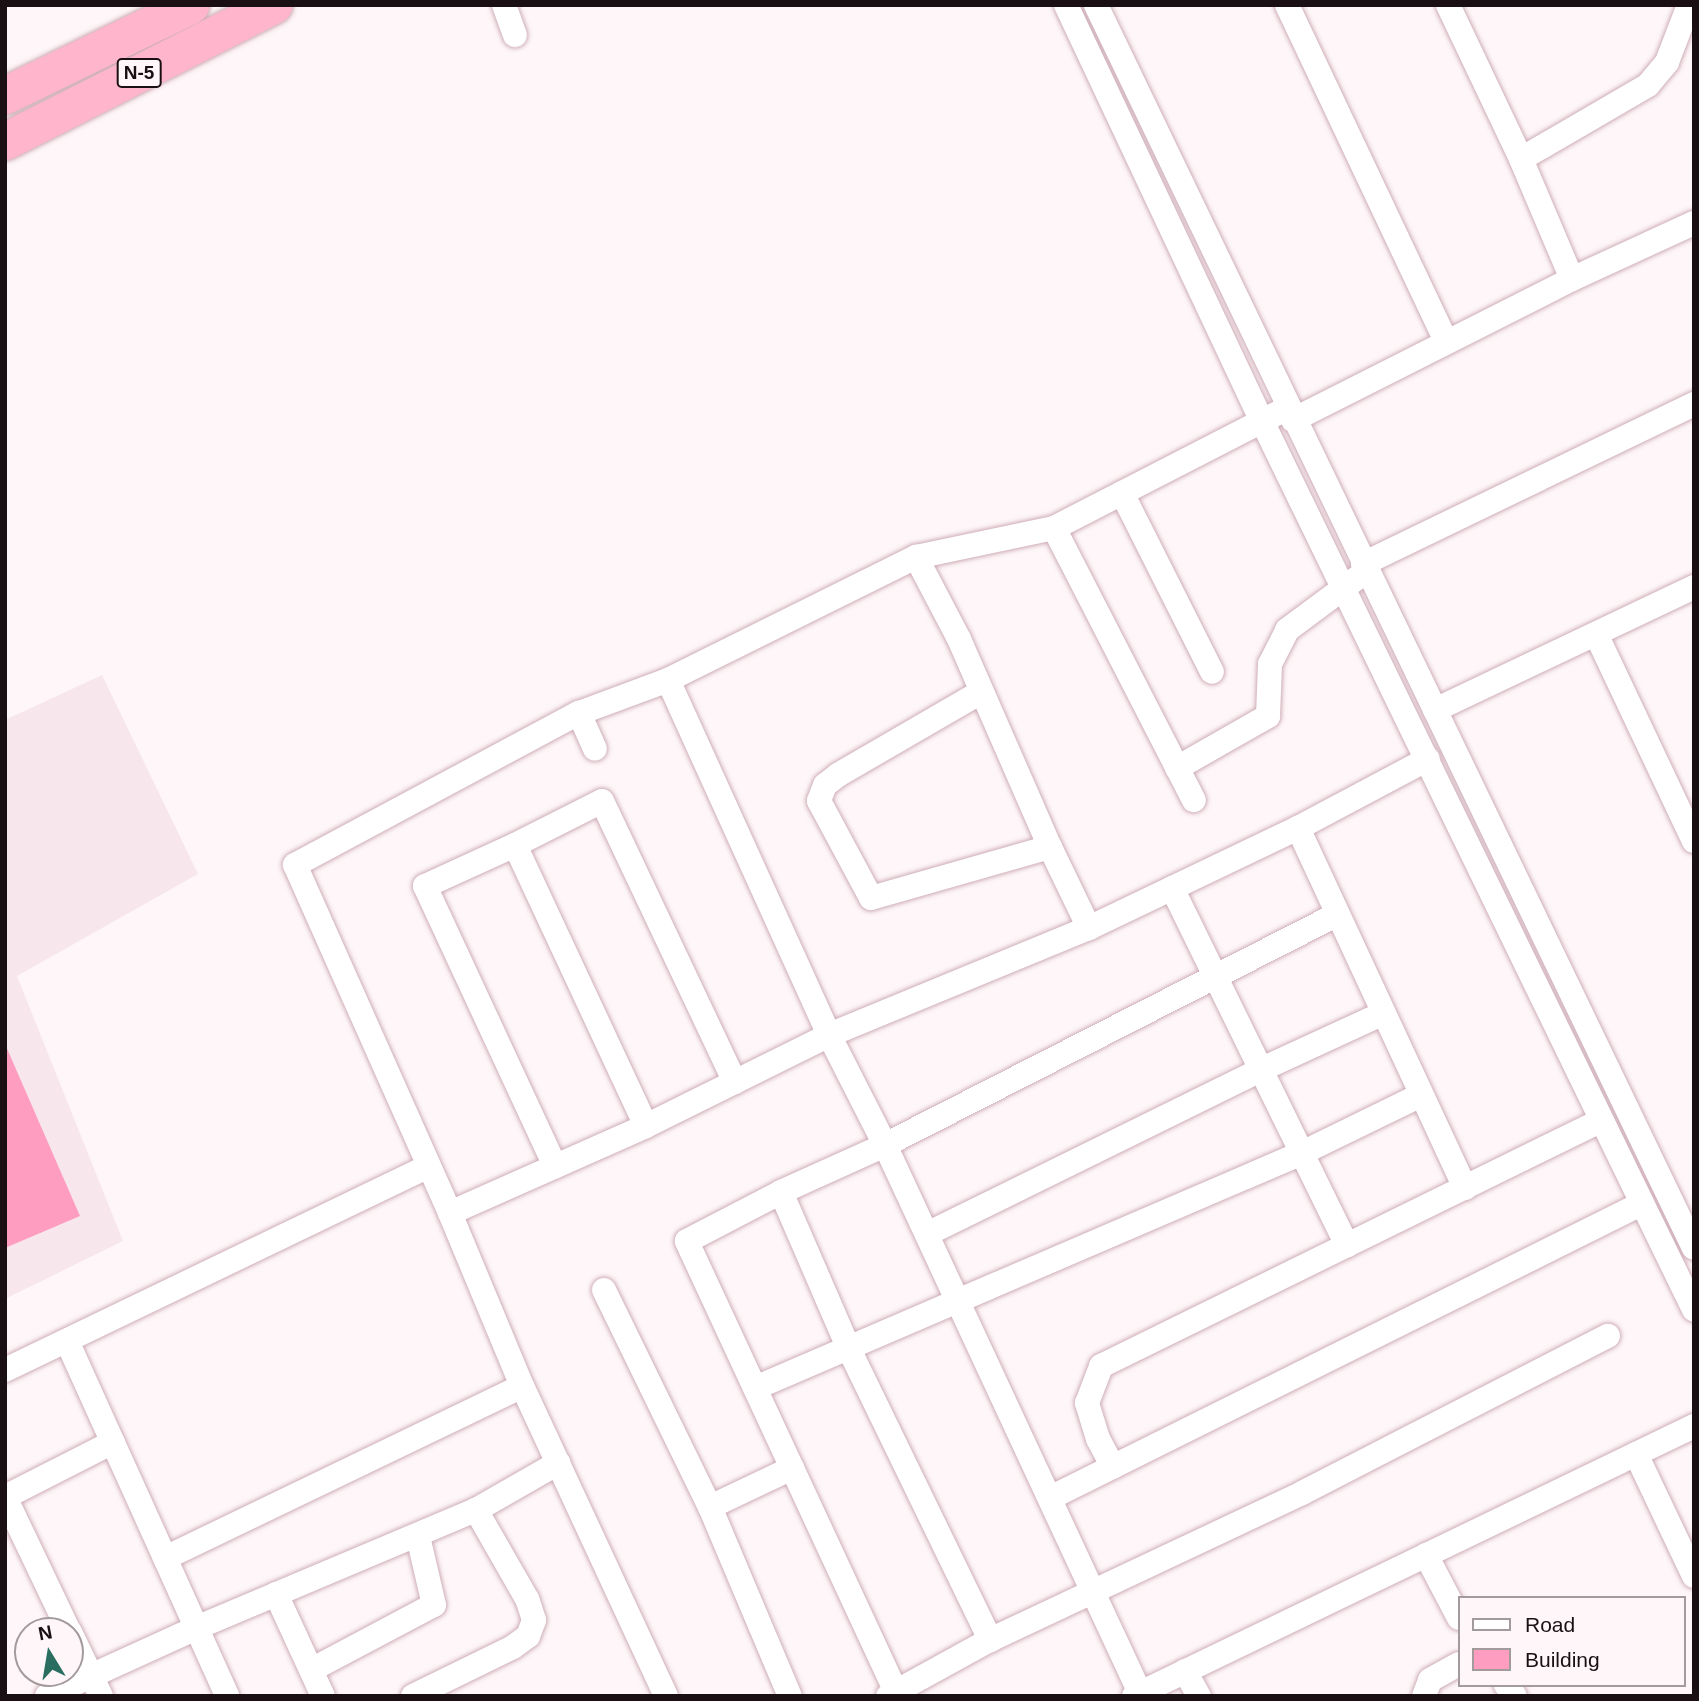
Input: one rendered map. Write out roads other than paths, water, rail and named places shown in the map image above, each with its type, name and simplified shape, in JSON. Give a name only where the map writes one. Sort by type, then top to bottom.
[{"type":"highway","name":"N-5","points":[[5,95],[190,5]]},
{"type":"highway","name":"N-5","points":[[5,141],[273,5]]},
{"type":"street","points":[[504,5],[515,35]]},
{"type":"street","points":[[1066,5],[1262,421],[1694,1310]]},
{"type":"street","points":[[1096,5],[1290,414],[1694,1248]]},
{"type":"street","points":[[1287,5],[1446,342]]},
{"type":"street","points":[[1448,5],[1521,159],[1572,279]]},
{"type":"street","points":[[1521,159],[1648,85],[1667,62],[1689,5]]},
{"type":"street","points":[[666,1696],[522,1386],[450,1213],[295,865],[579,713],[668,680],[916,557],[1054,528],[1262,421],[1290,414],[1694,223]]},
{"type":"street","points":[[1218,326],[1243,314]]},
{"type":"street","points":[[1177,768],[1268,716],[1269,675],[1274,652],[1295,621],[1365,568],[1694,404]]},
{"type":"street","points":[[1122,493],[1212,672]]},
{"type":"street","points":[[1054,528],[1194,800]]},
{"type":"street","points":[[916,557],[958,639],[1089,928]]},
{"type":"street","points":[[1435,710],[1694,587]]},
{"type":"street","points":[[1596,634],[1694,841]]},
{"type":"street","points":[[668,680],[829,1035],[959,1301],[1093,1591],[1137,1694],[1694,1426]]},
{"type":"street","points":[[981,692],[838,775],[824,785],[819,801],[871,898],[1050,847]]},
{"type":"street","points":[[579,713],[596,748]]},
{"type":"street","points":[[450,1213],[646,1126],[829,1035],[1089,928],[1298,828],[1428,759]]},
{"type":"street","points":[[555,1167],[425,886],[602,801],[735,1082]]},
{"type":"street","points":[[1298,828],[1465,1188]]},
{"type":"street","points":[[515,845],[646,1126]]},
{"type":"street","points":[[1172,888],[1347,1245]]},
{"type":"street","points":[[1338,914],[885,1145],[781,1192],[687,1241],[892,1694],[990,1640],[1301,1493],[1608,1336]]},
{"type":"street","points":[[926,1234],[1261,1070],[1384,1013]]},
{"type":"street","points":[[755,1388],[1302,1153],[1421,1095]]},
{"type":"street","points":[[1113,1467],[1098,1439],[1087,1403],[1101,1366],[1600,1121]]},
{"type":"street","points":[[5,1370],[428,1166]]},
{"type":"street","points":[[781,1192],[848,1347],[990,1640]]},
{"type":"street","points":[[1050,1498],[1641,1204]]},
{"type":"street","points":[[604,1290],[710,1507],[790,1696]]},
{"type":"street","points":[[67,1340],[227,1696]]},
{"type":"street","points":[[165,1558],[522,1386]]},
{"type":"street","points":[[63,1617],[5,1497],[113,1443]]},
{"type":"street","points":[[1636,1454],[1694,1576]]},
{"type":"street","points":[[47,1696],[96,1686],[196,1628],[418,1536],[475,1510],[558,1463]]},
{"type":"street","points":[[710,1507],[792,1468]]},
{"type":"street","points":[[413,1696],[513,1647],[528,1636],[534,1620],[527,1600],[475,1510]]},
{"type":"street","points":[[311,1670],[434,1605],[418,1536]]},
{"type":"street","points":[[1426,1555],[1458,1616]]},
{"type":"street","points":[[276,1594],[323,1696]]},
{"type":"street","points":[[84,1661],[96,1686]]},
{"type":"street","points":[[1423,1696],[1430,1680],[1458,1665]]},
{"type":"street","points":[[1185,1671],[1199,1696]]}]
